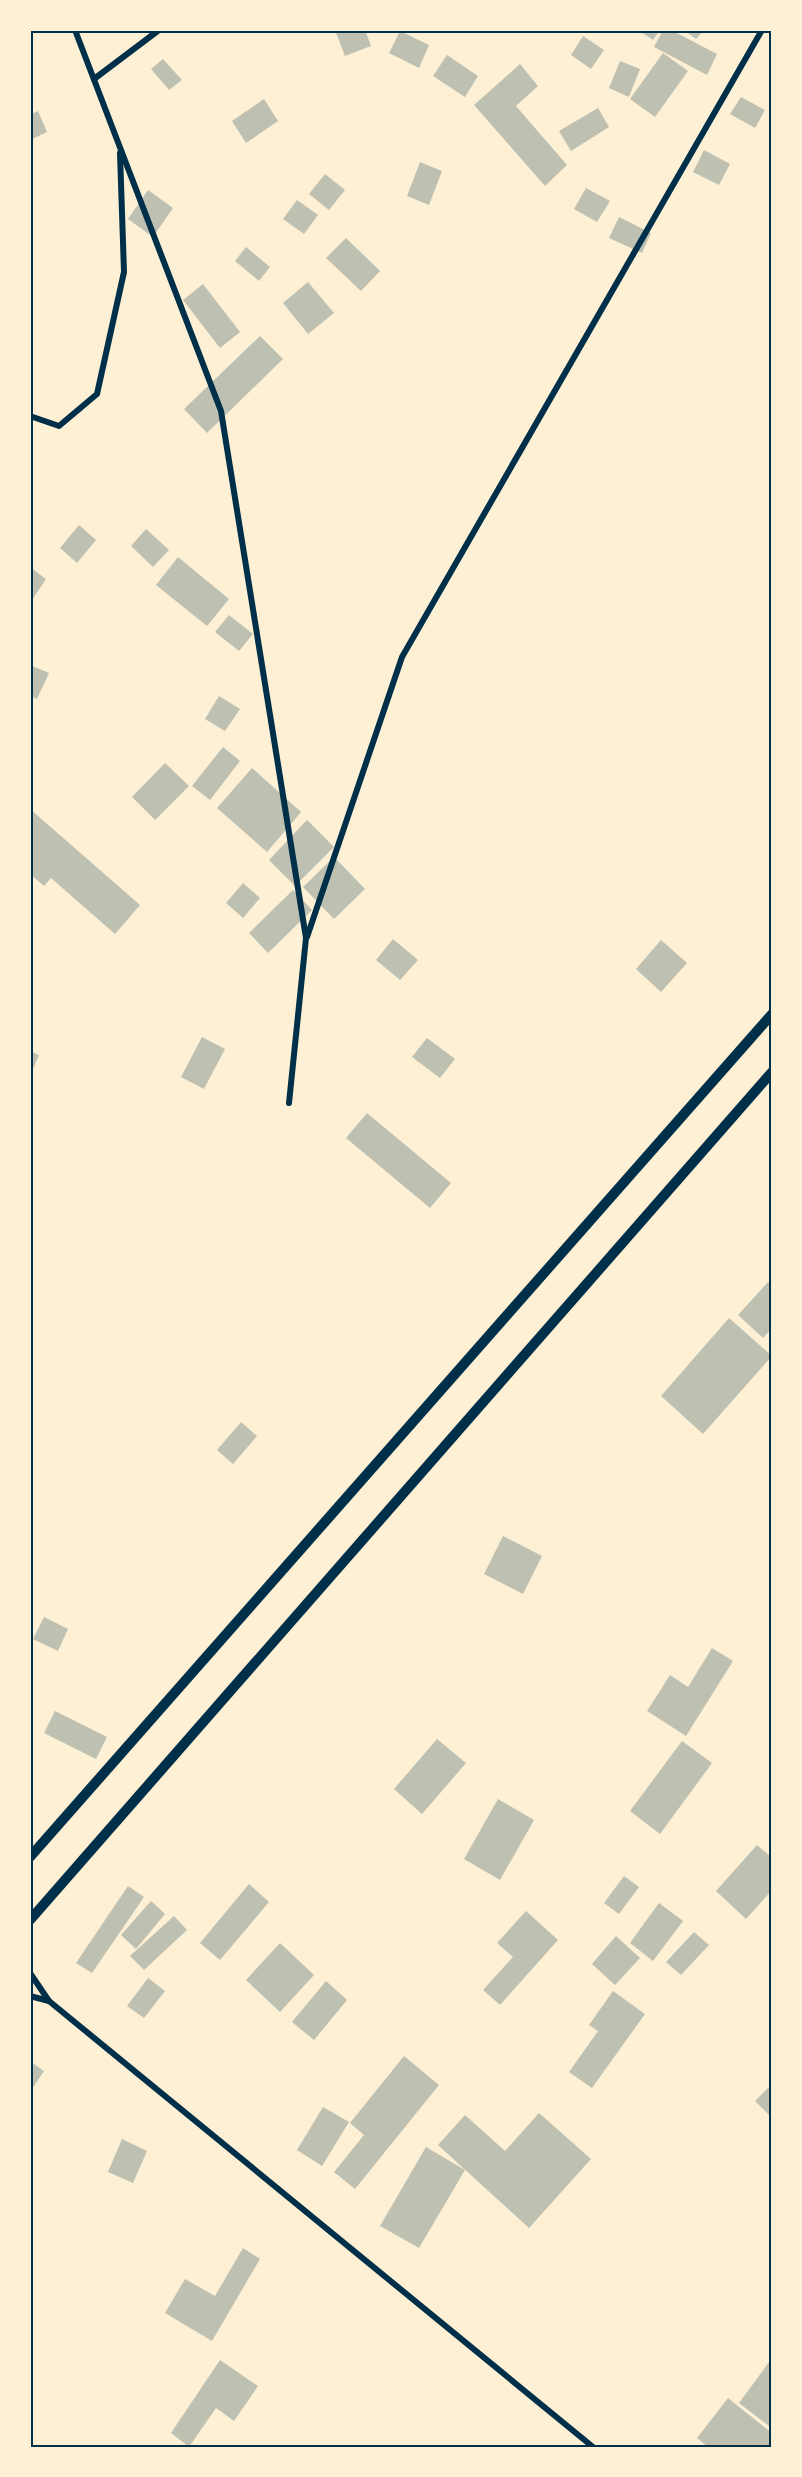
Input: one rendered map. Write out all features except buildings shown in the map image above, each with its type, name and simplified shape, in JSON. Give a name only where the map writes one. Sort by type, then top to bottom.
[{"type":"street","points":[[75,30],[221,411],[306,938]]},
{"type":"street","points":[[94,79],[159,30]]},
{"type":"street","points":[[289,1102],[306,938],[402,657],[762,30]]},
{"type":"street","points":[[30,416],[59,426],[97,394],[124,272],[120,147]]},
{"type":"street","points":[[30,1857],[772,1014]]},
{"type":"street","points":[[30,1920],[772,1072]]},
{"type":"street","points":[[30,1973],[49,2001],[593,2447]]},
{"type":"street","points":[[30,1996],[49,2001]]}]
